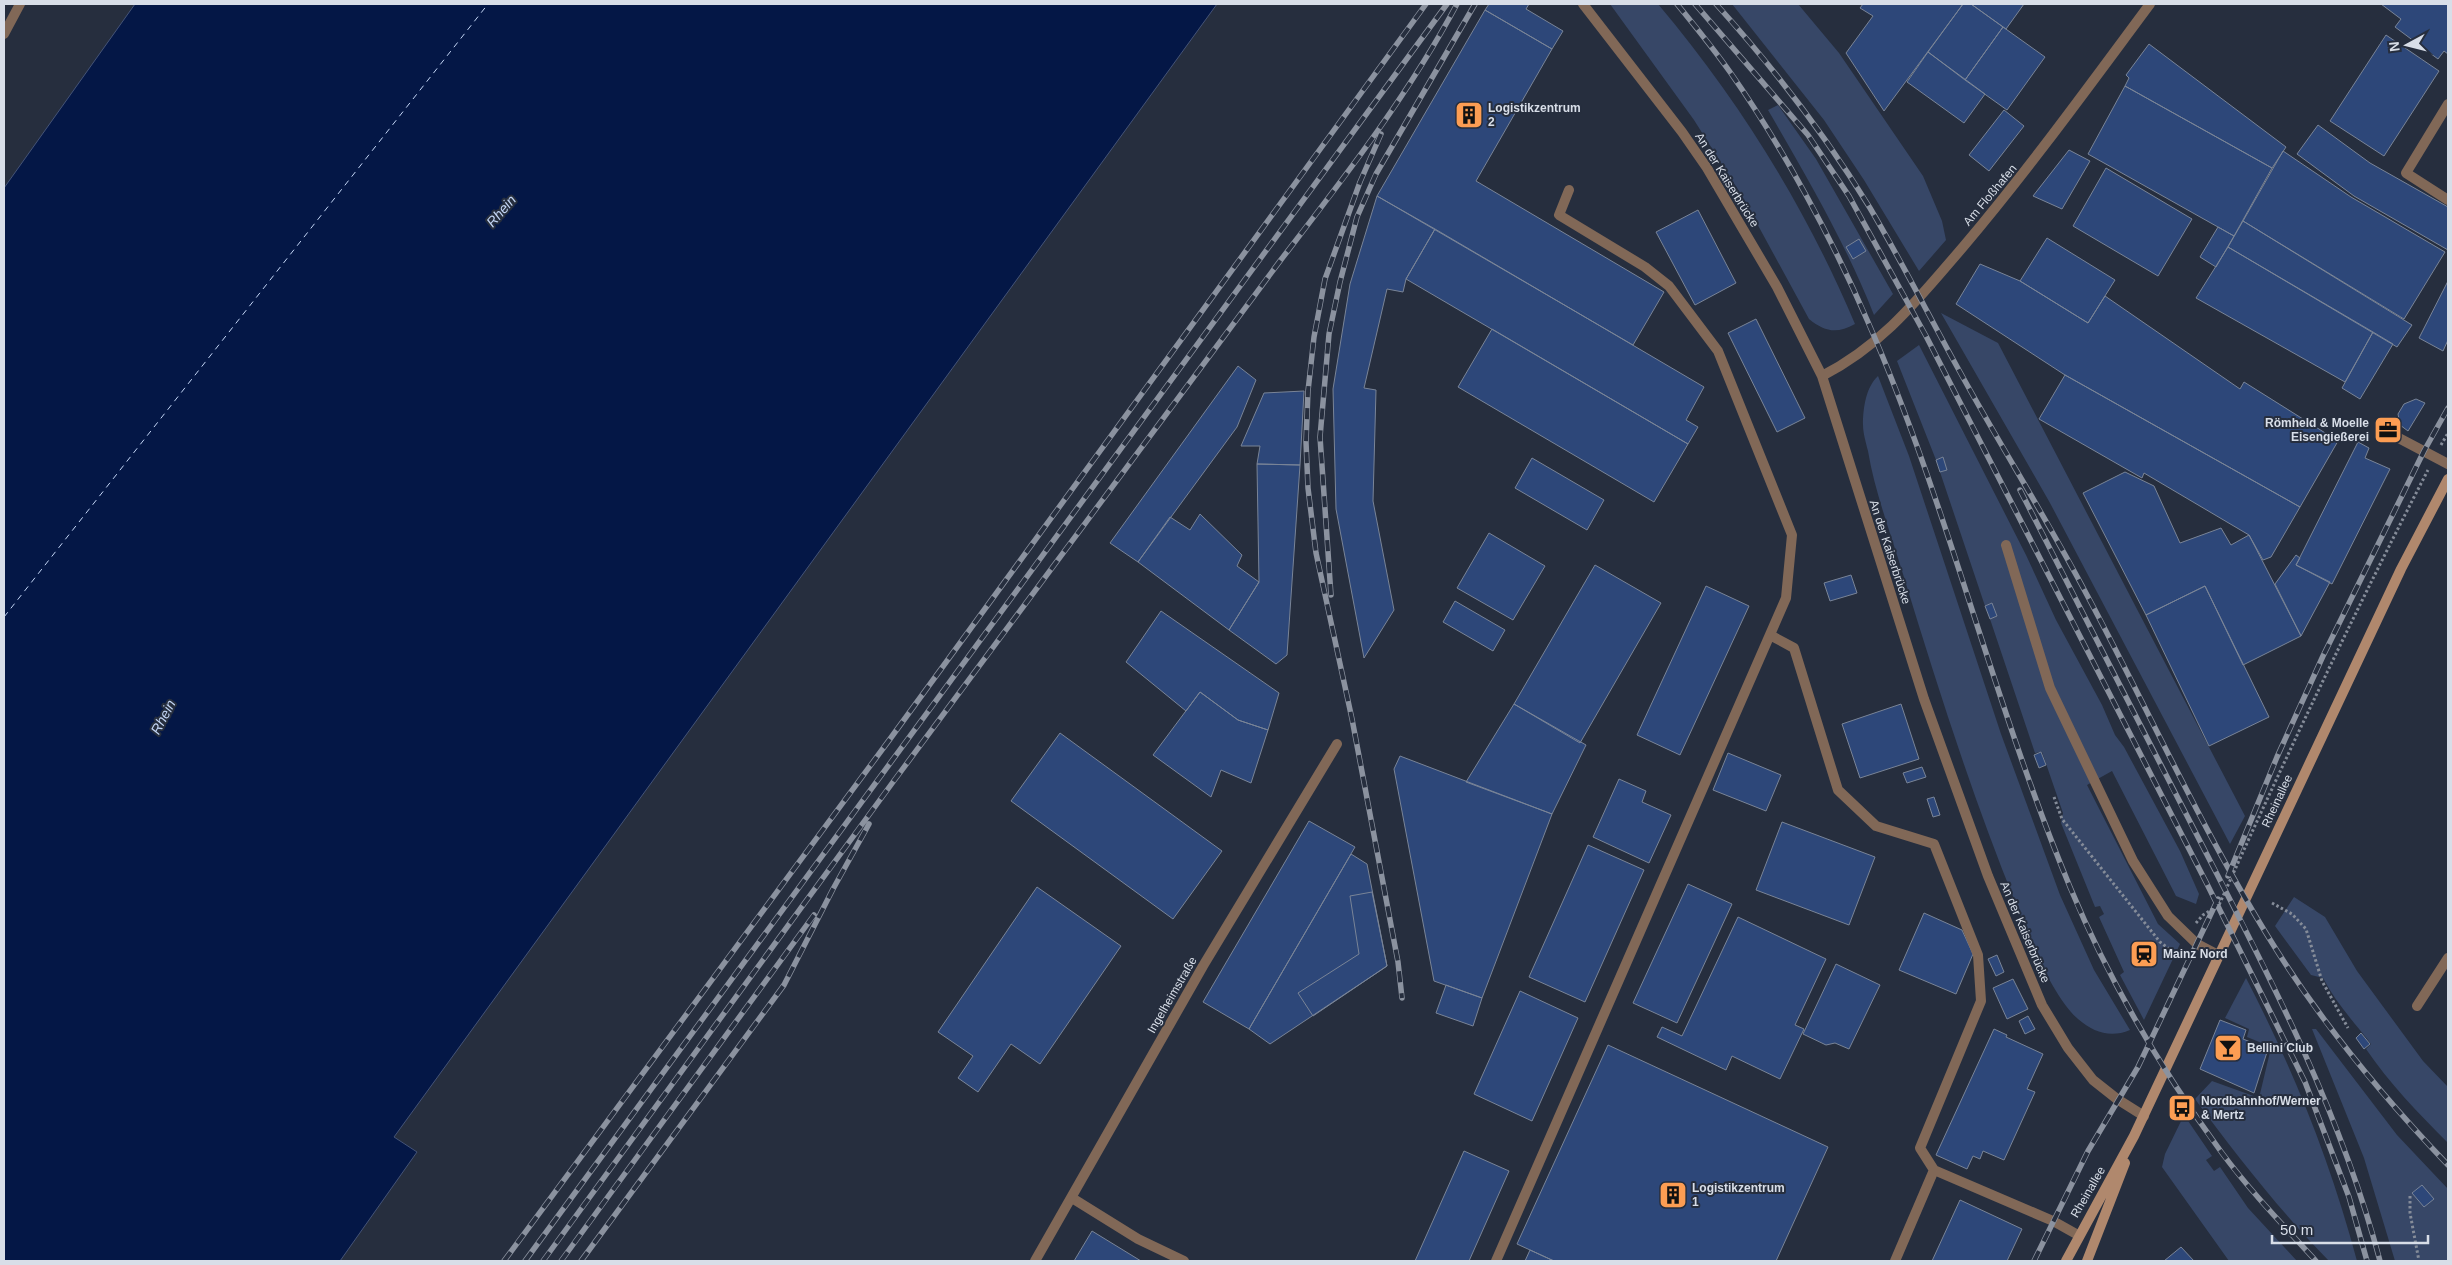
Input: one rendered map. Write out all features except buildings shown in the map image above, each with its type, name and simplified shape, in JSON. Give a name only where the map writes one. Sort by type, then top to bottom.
[{"type":"main road","name":"Rheinallee","points":[[2066,1261],[2078,1235],[2144,1116],[2401,569],[2448,479]]},
{"type":"main road","name":"Rheinallee","points":[[2087,1261],[2111,1204],[2134,1136]]},
{"type":"street","points":[[4,34],[20,4]]},
{"type":"street","name":"An der Kaiserbrücke","points":[[1583,4],[1682,132],[1706,168],[1777,287],[1822,376],[1924,699],[1988,876],[2042,1005],[2068,1048],[2093,1080],[2144,1116]]},
{"type":"street","name":"Am Floßhafen","points":[[1822,376],[1855,358],[1880,339],[1902,318],[2019,181],[2150,4]]},
{"type":"street","points":[[2448,104],[2406,173],[2448,200]]},
{"type":"street","points":[[1496,1261],[1786,598],[1792,535],[1718,352],[1668,286],[1645,266],[1560,215],[1569,190]]},
{"type":"street","points":[[2393,435],[2448,464]]},
{"type":"street","points":[[2006,545],[2050,688],[2133,861],[2168,916],[2189,937],[2218,955]]},
{"type":"street","points":[[1770,635],[1794,648],[1838,790],[1876,826],[1934,844],[1978,955],[1981,1001],[1920,1148],[1934,1170],[2046,1218],[2078,1235]]},
{"type":"street","name":"Ingelheimstraße","points":[[1035,1261],[1203,966],[1337,744]]},
{"type":"street","points":[[2418,1006],[2448,958]]},
{"type":"street","points":[[1895,1261],[1934,1170]]},
{"type":"street","points":[[1072,1198],[1138,1239],[1184,1261]]},
{"type":"path","points":[[2054,797],[2062,819],[2160,942],[2180,957],[2200,918],[2219,904],[2384,553],[2448,433]]},
{"type":"path","points":[[2272,903],[2292,914],[2306,929],[2322,981],[2348,1028]]},
{"type":"path","points":[[2410,1196],[2410,1213],[2419,1261]]},
{"type":"shaded area","points":[[1610,4],[1658,4],[1688,41],[1743,117],[1792,197],[1836,281],[1855,324],[1842,329],[1831,330],[1820,327],[1809,319],[1742,196],[1694,120]]},
{"type":"shaded area","points":[[1732,4],[1798,4],[1839,53],[1923,176],[1942,221],[1946,240],[1919,271],[1864,180],[1824,120]]},
{"type":"shaded area","points":[[1778,105],[1816,159],[1893,294],[1874,315],[1851,262],[1768,110]]},
{"type":"shaded area","points":[[1941,313],[1998,343],[2245,816],[2230,844],[2050,503]]},
{"type":"shaded area","points":[[1919,345],[2026,555],[2056,620],[2102,705],[2115,735],[2124,747],[2180,851],[2199,894],[2196,904],[2176,896],[2112,771],[2087,785],[2158,924],[2180,944],[2144,1020],[2120,975],[2124,972],[2099,917],[2104,914],[2100,906],[2095,907],[2061,823],[2063,813],[2042,752],[2035,753],[1990,619],[1997,616],[1992,603],[1985,606],[1940,472],[1947,470],[1943,457],[1936,460],[1897,361]]},
{"type":"shaded area","points":[[1878,376],[1909,456],[2001,734],[2060,895],[2094,970],[2130,1030],[2116,1034],[2096,1031],[2084,1024],[2068,1009],[2042,965],[2000,863],[1942,699],[1875,482],[1864,435],[1863,418],[1868,392]]},
{"type":"shaded area","points":[[2294,897],[2325,917],[2357,971],[2423,1061],[2448,1087],[2448,1143],[2384,1074],[2366,1049],[2371,1044],[2339,1004],[2323,978],[2311,975],[2275,926]]},
{"type":"shaded area","points":[[2246,978],[2280,1047],[2309,1116],[2335,1187],[2357,1261],[2329,1261],[2259,1183],[2195,1099],[2212,1081],[2259,1098],[2270,1052],[2269,1046],[2247,1037],[2249,1029],[2225,1018]]},
{"type":"shaded area","points":[[2312,1029],[2316,1029],[2397,1135],[2448,1189],[2448,1261],[2395,1261],[2364,1158]]},
{"type":"shaded area","points":[[2184,1115],[2212,1156],[2206,1160],[2214,1171],[2220,1167],[2248,1208],[2297,1261],[2229,1261],[2162,1167],[2165,1154]]},
{"type":"water","name":"Rhein","points":[[135,4],[1217,4],[394,1137],[417,1152],[340,1261],[4,1261],[4,188]]},
{"type":"ferry route","points":[[4,617],[488,4]]},
{"type":"railway","points":[[504,1261],[890,739],[1426,4]]},
{"type":"railway","points":[[525,1261],[1447,4]]},
{"type":"railway","points":[[543,1261],[893,782],[1351,168],[1418,71],[1457,4]]},
{"type":"railway","points":[[1331,595],[1320,437],[1329,334],[1340,282],[1357,217],[1376,174],[1475,4]]},
{"type":"railway","points":[[1677,4],[1724,63],[1768,130],[1805,193],[1854,290],[1896,391],[1922,461],[2042,817],[2085,922],[2119,991],[2178,1090],[2222,1153],[2244,1181],[2316,1261]]},
{"type":"railway","points":[[1695,4],[1808,135],[1849,196],[1926,336],[2206,882],[2305,1082],[2349,1197],[2367,1261]]},
{"type":"railway","points":[[1716,4],[1758,52],[1817,128],[1870,208],[1976,400],[2072,567],[2220,854],[2269,938],[2309,999],[2352,1056],[2399,1112],[2448,1165]]},
{"type":"railway","points":[[1381,134],[1360,182],[1325,279],[1314,337],[1308,391],[1306,442],[1308,488],[1316,553],[1352,719],[1398,962],[1402,998]]},
{"type":"railway","points":[[2228,876],[2277,757],[2323,656],[2424,451],[2448,408]]},
{"type":"railway","points":[[2020,490],[2226,892],[2302,1046],[2345,1152],[2364,1206],[2380,1261]]},
{"type":"railway","points":[[581,1261],[784,985],[869,824]]},
{"type":"railway","points":[[2034,1261],[2088,1151],[2138,1067],[2218,899]]},
{"type":"railway","points":[[561,1261],[814,915]]},
{"type":"place","name":"Logistikzentrum 2","points":[[1469,115]]},
{"type":"place","name":"Römheld & Moelle Eisengießerei","points":[[2388,430]]},
{"type":"place","name":"Mainz Nord","points":[[2144,954]]},
{"type":"place","name":"Bellini Club","points":[[2228,1048]]},
{"type":"place","name":"Nordbahnhof/Werner & Mertz","points":[[2182,1108]]},
{"type":"place","name":"Logistikzentrum 1","points":[[1673,1195]]}]
